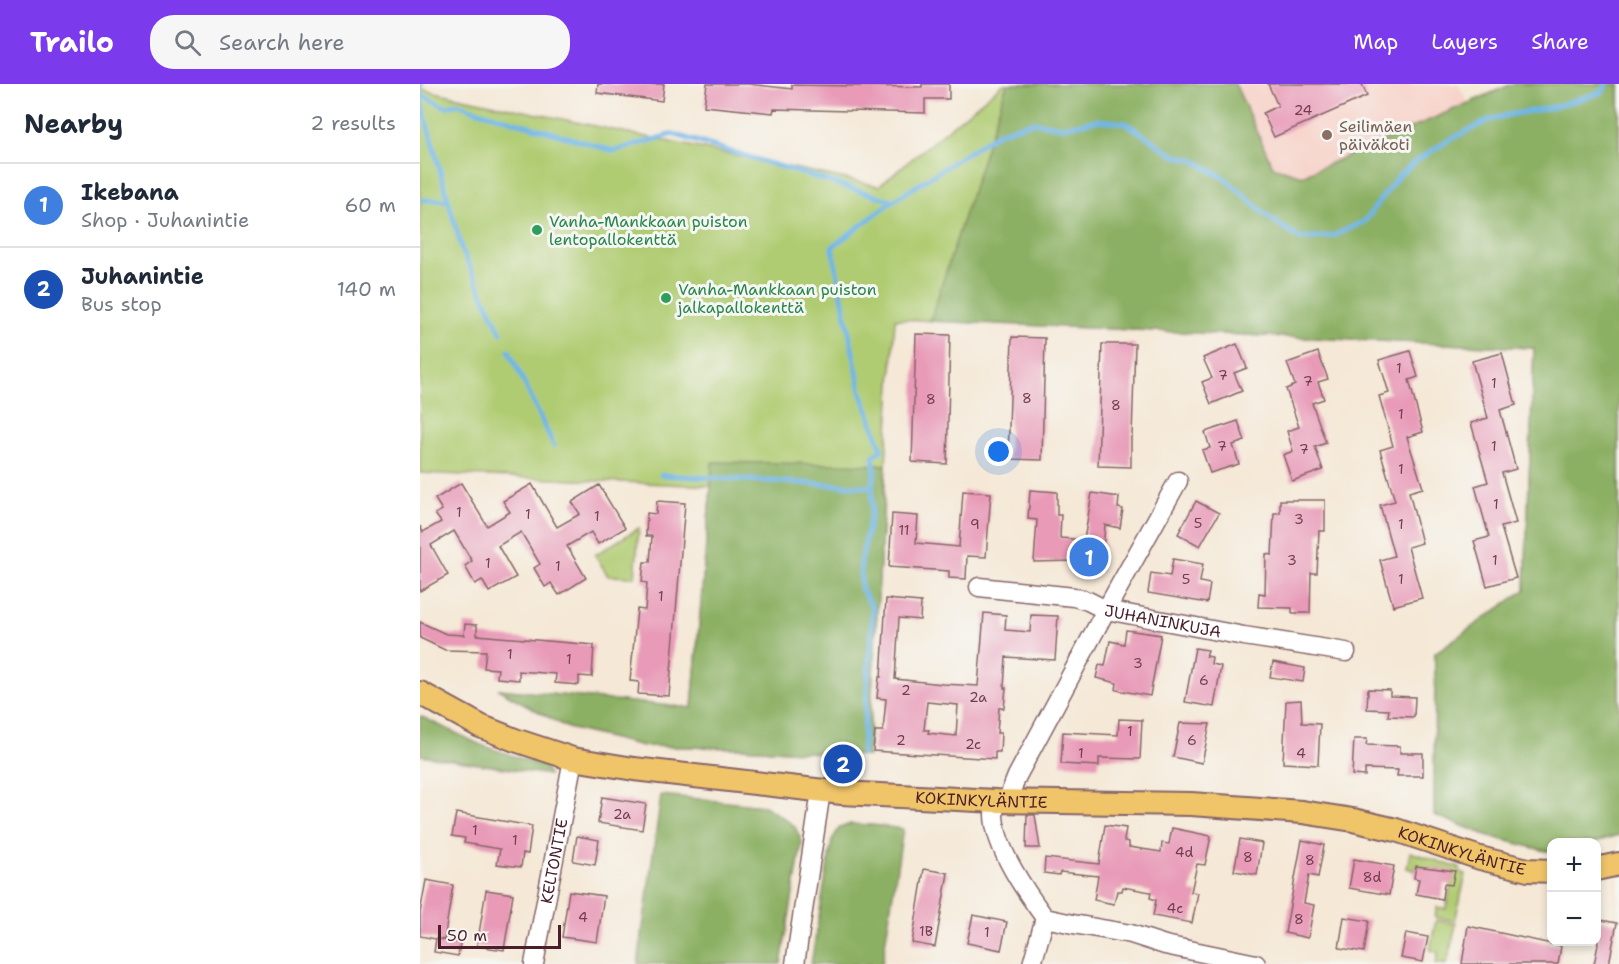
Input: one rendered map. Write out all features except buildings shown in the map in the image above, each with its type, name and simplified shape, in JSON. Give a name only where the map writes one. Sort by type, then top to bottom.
[{"type":"main road","name":"KOKINKYLÄNTIE","points":[[420,693],[480,726],[515,740],[573,759],[634,769],[821,790],[1002,801],[1191,804],[1302,812],[1396,830],[1480,858],[1528,870],[1547,872]]},
{"type":"main road","points":[[1601,868],[1619,864]]},
{"type":"street","points":[[1178,482],[994,816],[1002,844],[1016,873],[1045,918],[1131,934],[1165,945],[1256,964]]},
{"type":"street","name":"JUHANINKUJA","points":[[979,587],[1074,597],[1106,610],[1244,636],[1346,652]]},
{"type":"street","name":"KELTONTIE","points":[[534,964],[573,759]]},
{"type":"street","points":[[795,964],[821,790]]},
{"type":"street","points":[[1032,964],[1045,918]]},
{"type":"shaded area","name":"Seilimäen päiväkoti","points":[[1235,84],[1458,84],[1468,103],[1302,176],[1273,167]]},
{"type":"green space","points":[[1003,84],[1235,84],[1273,167],[1302,176],[1512,84],[1619,84],[1619,835],[1601,840],[1601,838],[1547,838],[1546,851],[1489,836],[1434,815],[1435,653],[1525,590],[1534,348],[895,319],[868,756],[741,748],[643,746],[568,728],[498,689],[692,708],[711,486],[420,473],[420,89],[879,186]]},
{"type":"green space","points":[[1007,84],[1235,84],[1273,167],[1302,176],[1512,84],[1619,84],[1619,835],[1601,840],[1601,838],[1547,838],[1546,851],[1489,836],[1434,815],[1435,653],[1525,590],[1534,348],[930,321]]},
{"type":"green space","points":[[712,462],[886,465],[868,756],[741,748],[643,746],[568,728],[498,689],[692,708]]},
{"type":"green space","points":[[639,528],[635,577],[608,576],[595,555]]},
{"type":"green space","points":[[420,716],[481,745],[544,766],[549,775],[420,755]]},
{"type":"green space","points":[[661,795],[764,806],[795,827],[802,842],[781,964],[638,964]]},
{"type":"green space","points":[[850,824],[903,829],[882,964],[811,964],[832,840],[839,828]]},
{"type":"green space","points":[[1410,852],[1460,868],[1460,872],[1466,874],[1455,921],[1435,917],[1437,907],[1446,909],[1454,872],[1416,866],[1415,871],[1407,868]]},
{"type":"green space","points":[[1436,920],[1456,924],[1447,964],[1436,964],[1438,952],[1430,950]]},
{"type":"waterway","points":[[420,89],[421,84]]},
{"type":"waterway","points":[[862,755],[873,609],[861,588],[861,562],[872,509],[875,471],[873,456],[882,450],[861,392],[832,247],[893,201],[998,133],[1032,122],[1063,127],[1097,120],[1126,123],[1175,156],[1192,159],[1227,180],[1267,216],[1300,239],[1333,236],[1365,221],[1398,176],[1416,161],[1449,140],[1489,120],[1554,107],[1602,92],[1607,84]]},
{"type":"waterway","points":[[420,94],[446,107],[458,103],[614,151],[673,134],[893,201]]},
{"type":"waterway","points":[[420,98],[462,250],[501,333]]},
{"type":"waterway","points":[[423,200],[448,200]]},
{"type":"waterway","points":[[509,351],[554,446]]},
{"type":"waterway","points":[[661,475],[872,487]]},
{"type":"place","name":"Seilimäen päiväkoti","points":[[1327,135]]},
{"type":"place","name":"Vanha-Mankkaan puiston lentopallokenttä","points":[[537,230]]},
{"type":"place","name":"Vanha-Mankkaan puiston jalkapallokenttä","points":[[666,298]]},
{"type":"place","name":"Ikebana","points":[[1089,557]]},
{"type":"place","name":"Juhanintie","points":[[843,764]]}]
